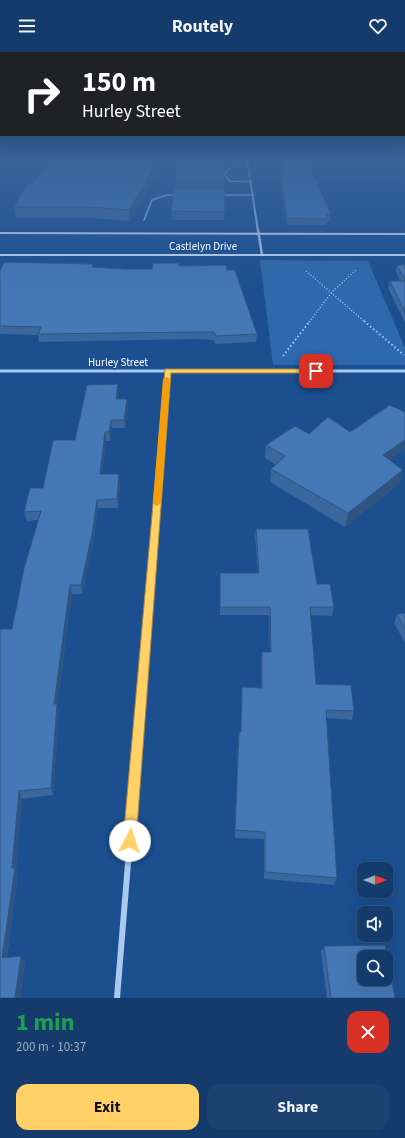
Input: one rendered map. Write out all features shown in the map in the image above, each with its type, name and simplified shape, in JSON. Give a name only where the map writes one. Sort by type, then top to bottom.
[{"type":"street","points":[[255,203],[262,255]]},
{"type":"street","name":"Castlelyn Drive","points":[[0,233],[405,234]]},
{"type":"street","name":"Castlelyn Drive","points":[[0,255],[405,255]]},
{"type":"street","name":"Hurley Street","points":[[0,371],[405,371]]},
{"type":"street","points":[[117,998],[168,371]]},
{"type":"lane","points":[[144,220],[151,203]]},
{"type":"path","points":[[288,255],[405,355]]},
{"type":"path","points":[[272,371],[332,292],[373,255]]},
{"type":"shaded area","points":[[260,260],[368,261],[405,348],[405,365],[273,365]]},
{"type":"building","points":[[16,203],[133,203],[129,210],[89,207],[14,207]]},
{"type":"building","points":[[172,203],[225,203],[225,212],[171,211]]},
{"type":"building","points":[[285,203],[326,203],[331,214],[326,214],[327,219],[287,218]]},
{"type":"building","points":[[4,262],[93,264],[92,267],[125,269],[152,269],[153,263],[179,263],[179,266],[226,265],[227,270],[235,270],[257,334],[216,336],[214,332],[197,332],[38,334],[41,327],[0,326],[0,270]]},
{"type":"building","points":[[397,265],[405,265],[405,280]]},
{"type":"building","points":[[390,281],[405,281],[405,312]]},
{"type":"building","points":[[118,384],[116,399],[127,399],[124,420],[111,420],[109,432],[105,432],[100,474],[119,474],[117,499],[97,500],[93,529],[81,585],[70,585],[54,704],[57,704],[51,788],[19,791],[12,868],[15,868],[2,958],[21,956],[15,998],[0,998],[0,629],[12,629],[24,568],[41,511],[24,512],[30,488],[43,488],[53,440],[75,440],[87,385]]},
{"type":"building","points":[[390,405],[405,412],[405,440],[383,455],[403,470],[348,513],[271,469],[285,456],[266,445],[295,426],[309,434],[328,417],[350,432]]},
{"type":"building","points":[[256,529],[308,529],[317,584],[330,584],[334,607],[310,607],[316,684],[351,685],[354,711],[326,710],[337,878],[265,872],[265,832],[235,830],[239,732],[241,732],[242,687],[262,688],[262,652],[271,652],[270,607],[220,607],[220,573],[259,573]]},
{"type":"building","points":[[405,613],[405,629],[397,614]]},
{"type":"building","points":[[385,945],[386,950],[357,950],[357,986],[393,986],[395,998],[331,998],[324,946]]},
{"type":"slow traffic","points":[[157,503],[167,379]]},
{"type":"route","points":[[130,841],[168,371],[316,371]]}]
